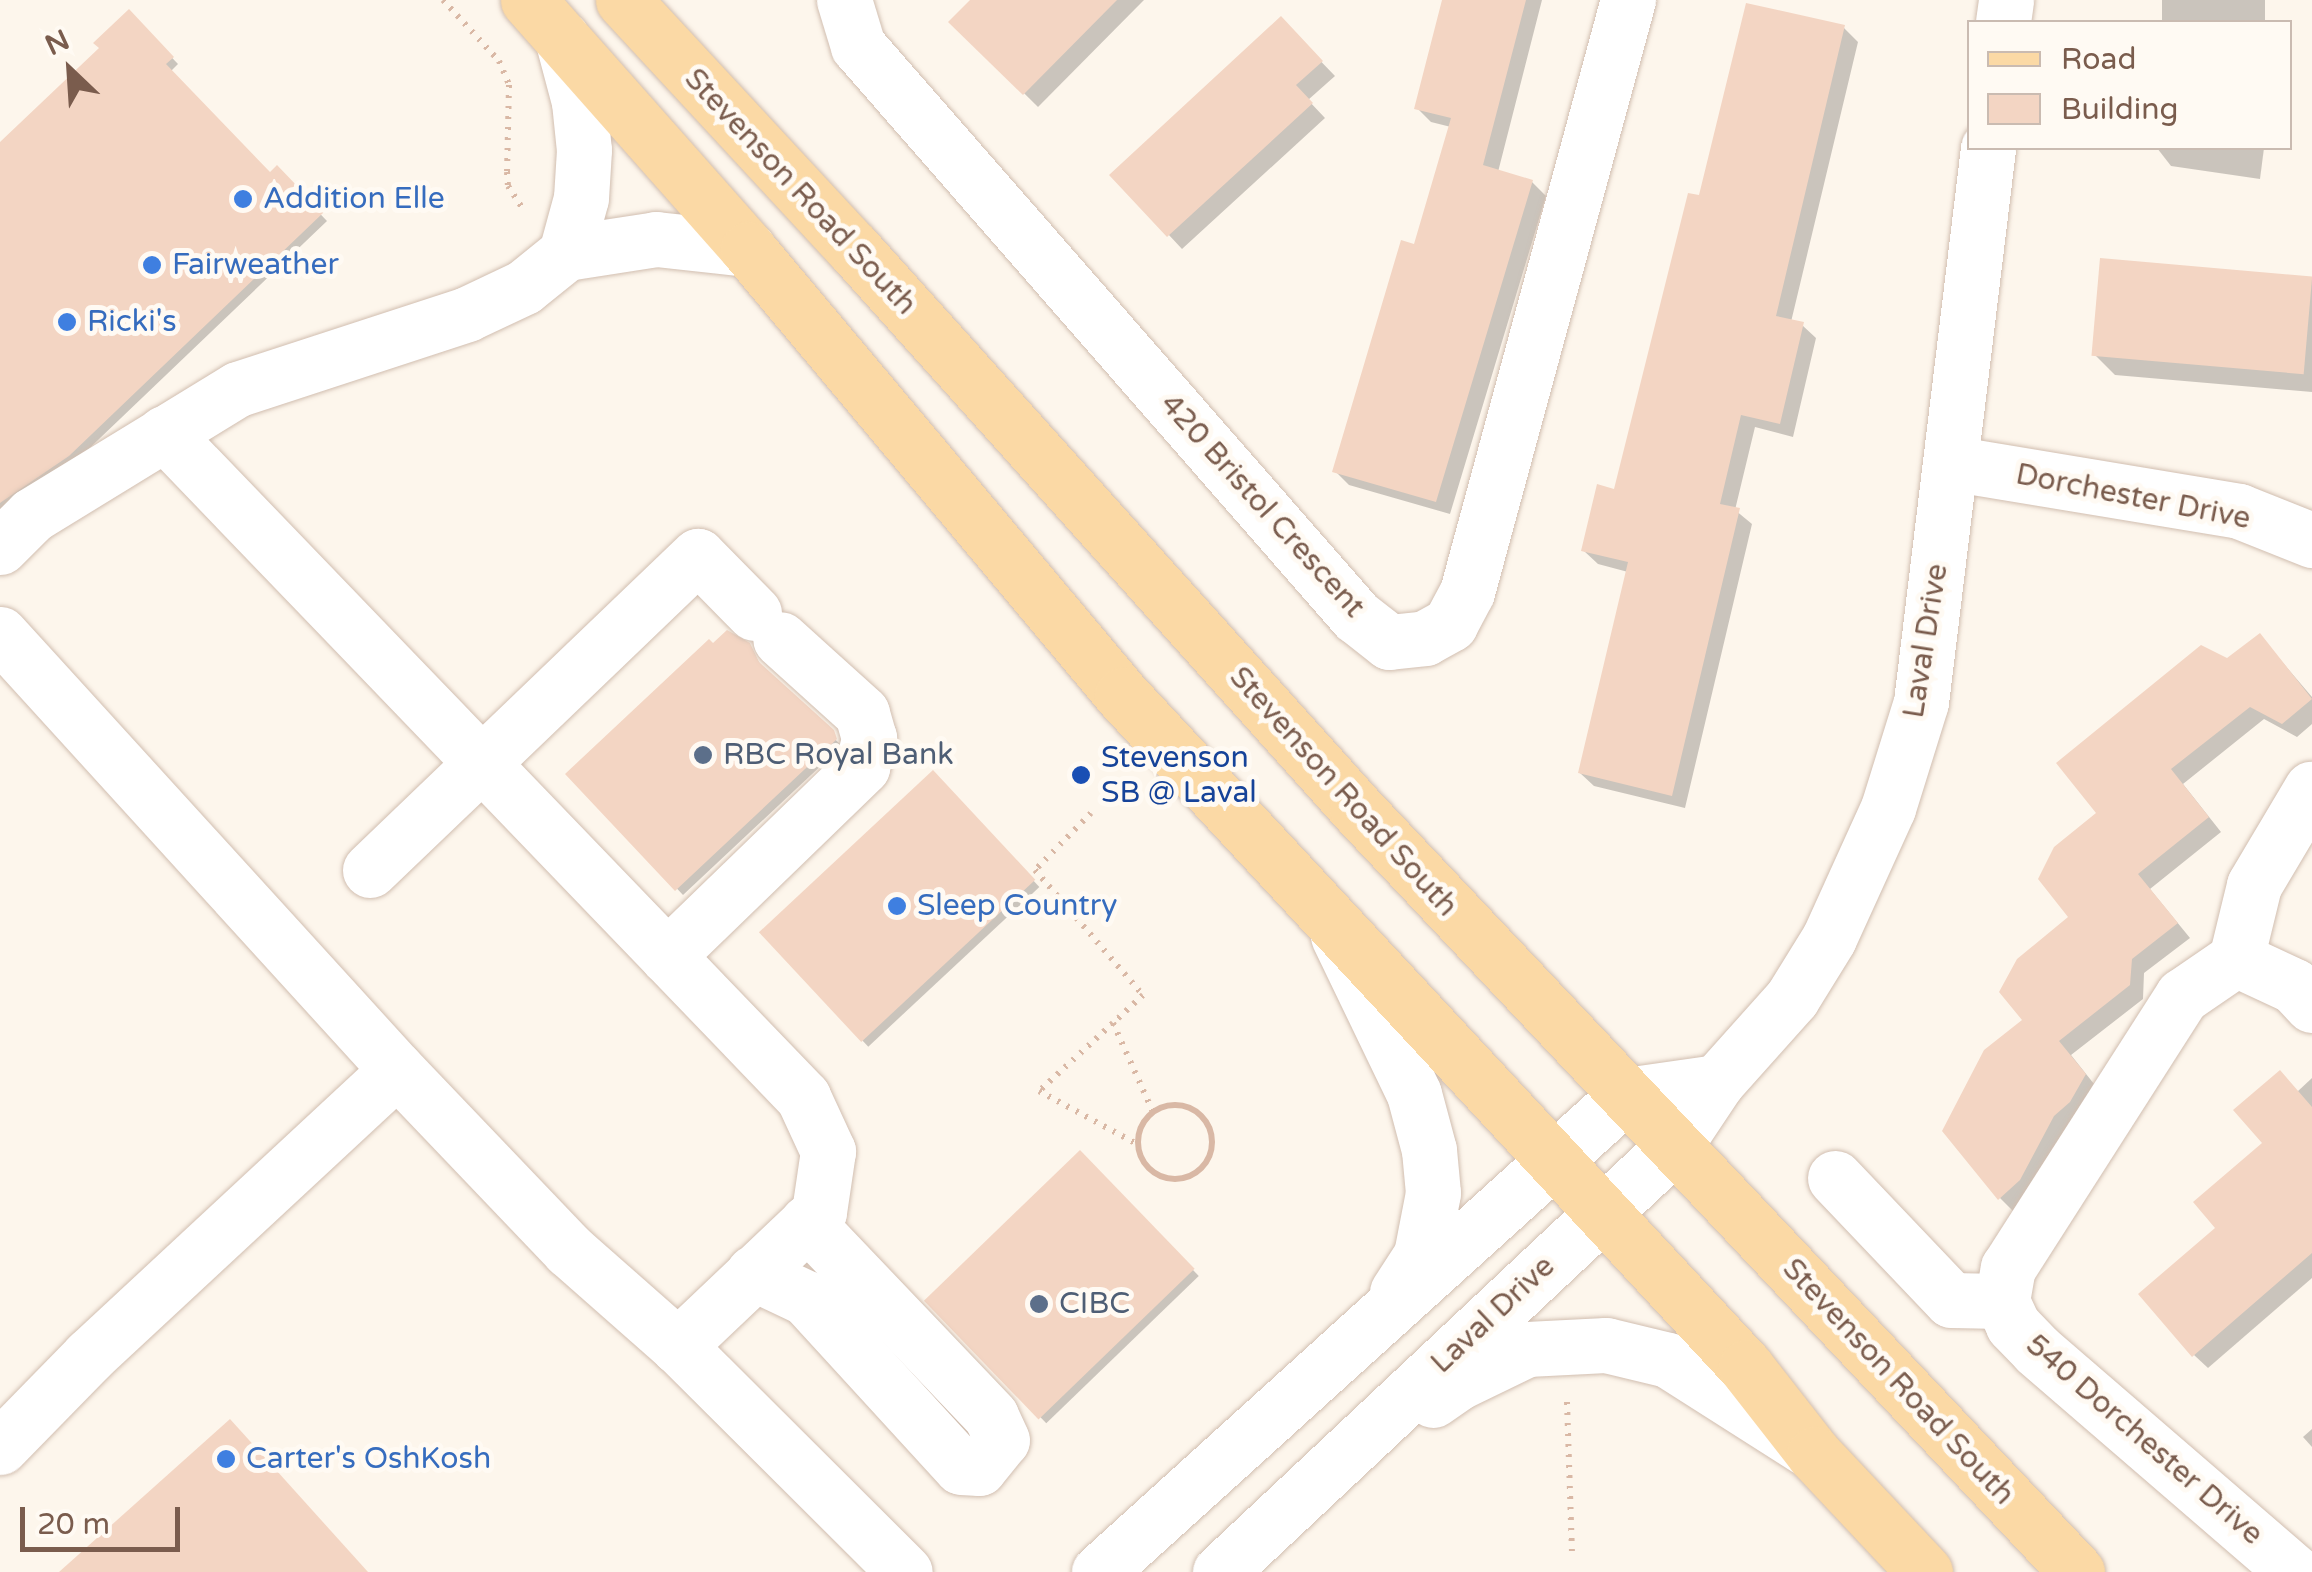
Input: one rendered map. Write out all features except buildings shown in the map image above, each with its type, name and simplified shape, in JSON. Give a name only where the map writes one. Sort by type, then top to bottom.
[{"type":"main road","name":"Stevenson Road South","points":[[623,0],[880,278],[1356,809],[2077,1572]]},
{"type":"main road","points":[[545,19],[748,249],[1122,695],[1746,1367],[1814,1454],[1925,1572]]},
{"type":"street","name":"420 Bristol Crescent","points":[[844,0],[858,46],[1356,616],[1389,642],[1425,638],[1450,624],[1467,592],[1628,0]]},
{"type":"street","points":[[545,19],[579,102],[584,150],[581,198],[566,253]]},
{"type":"street","name":"Laval Drive","points":[[1220,1572],[1676,1146],[1716,1082],[1792,998],[1842,911],[1888,808],[1921,702],[1988,150]]},
{"type":"street","points":[[0,547],[32,514],[115,468],[238,389],[467,314],[524,287],[566,253],[656,240],[748,249]]},
{"type":"street","points":[[164,433],[803,1097],[828,1151],[819,1212],[678,1346]]},
{"type":"street","name":"Dorchester Drive","points":[[1950,464],[2239,512],[2312,540]]},
{"type":"street","points":[[370,870],[698,556],[862,713],[869,738],[862,766],[667,956]]},
{"type":"street","points":[[0,634],[568,1250],[678,1346],[905,1572]]},
{"type":"street","points":[[1835,1178],[1951,1300],[2002,1302],[2008,1268],[2182,996],[2236,959],[2254,885],[2311,789]]},
{"type":"street","points":[[1332,924],[1414,1094],[1429,1150],[1433,1194],[1421,1255],[1379,1318]]},
{"type":"street","points":[[2236,959],[2294,986],[2312,1005]]},
{"type":"street","points":[[0,1447],[89,1356],[398,1070]]},
{"type":"street","points":[[1099,1572],[1626,1095],[1716,1082]]},
{"type":"street","points":[[753,1272],[806,1298],[961,1467],[979,1468],[1002,1440],[991,1416],[807,1222]]},
{"type":"street","name":"540 Dorchester Drive","points":[[2002,1302],[2013,1325],[2037,1350],[2294,1572]]},
{"type":"street","name":"Laval Drive","points":[[1301,1496],[1457,1383],[1527,1349],[1606,1345],[1668,1360],[1814,1454]]},
{"type":"path","points":[[443,0],[499,61],[510,84],[508,186],[526,212]]},
{"type":"path","points":[[1091,813],[1035,870],[1143,995],[1039,1090],[1138,1144]]},
{"type":"path","points":[[1113,1022],[1153,1112]]},
{"type":"path","points":[[1176,1105],[1200,1113],[1212,1134],[1208,1159],[1190,1176],[1166,1178],[1146,1166],[1138,1144],[1144,1121],[1153,1112],[1176,1105]]},
{"type":"path","points":[[1567,1390],[1572,1556]]},
{"type":"place","name":"Addition Elle","points":[[243,199]]},
{"type":"place","name":"Fairweather","points":[[152,265]]},
{"type":"place","name":"Ricki's","points":[[67,322]]},
{"type":"place","name":"RBC Royal Bank","points":[[703,755]]},
{"type":"place","name":"Stevenson SB @ Laval","points":[[1081,775]]},
{"type":"place","name":"Sleep Country","points":[[897,906]]},
{"type":"place","name":"CIBC","points":[[1039,1304]]},
{"type":"place","name":"Carter's OshKosh","points":[[226,1459]]}]
